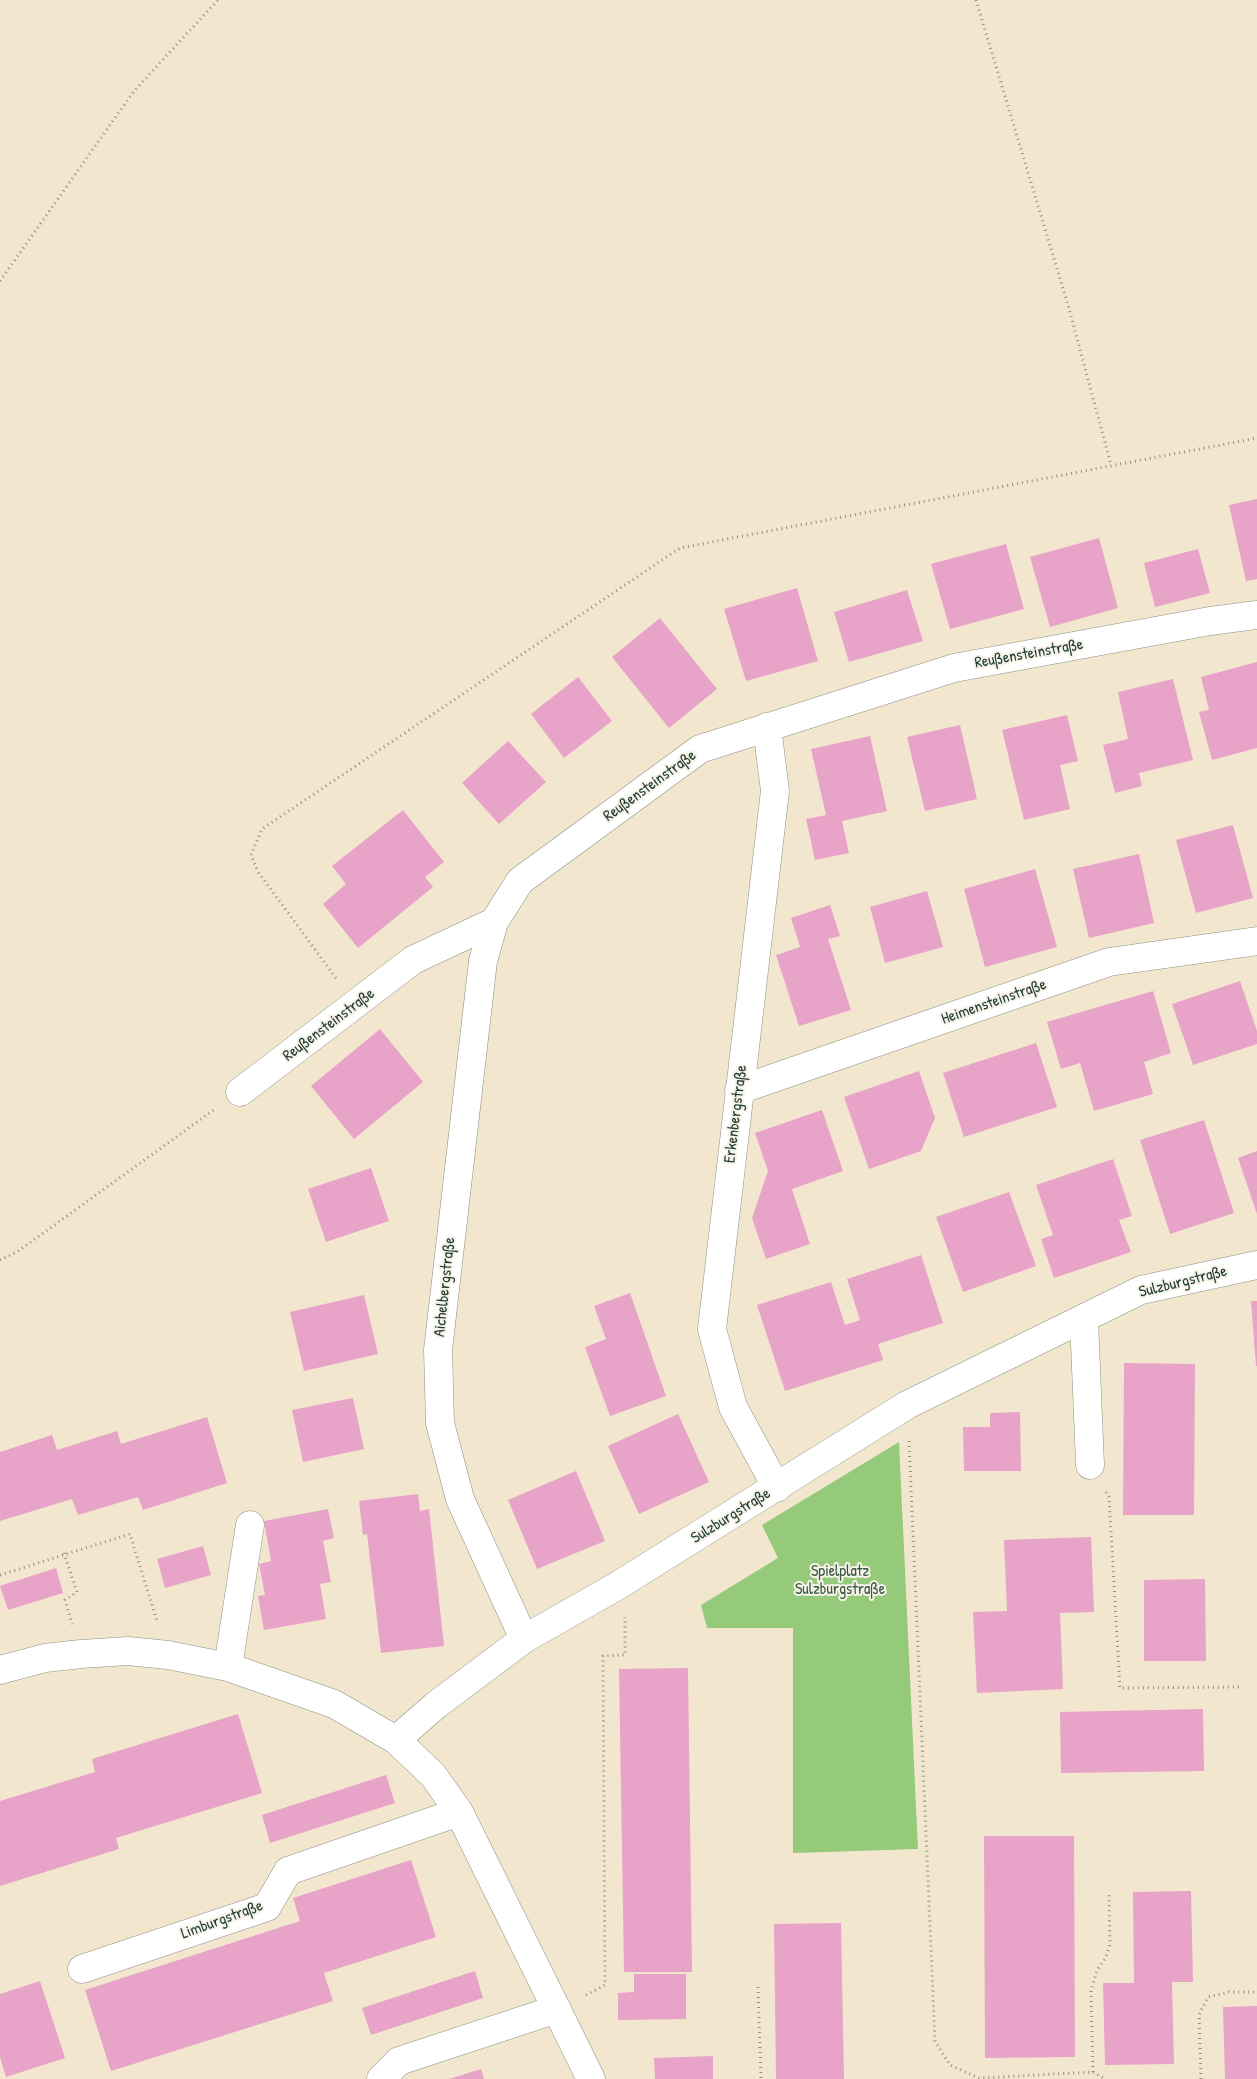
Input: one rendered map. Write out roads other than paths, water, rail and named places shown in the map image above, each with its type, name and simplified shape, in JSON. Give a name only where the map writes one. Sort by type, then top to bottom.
[{"type":"street","name":"Reußensteinstraße","points":[[240,1092],[413,960],[494,922],[520,882],[700,749],[954,668],[1257,614]]},
{"type":"street","name":"Erkenbergstraße","points":[[767,727],[775,791],[712,1329],[733,1407],[777,1488]]},
{"type":"street","name":"Aichelbergstraße","points":[[494,922],[483,961],[439,1341],[440,1424],[460,1499],[524,1639]]},
{"type":"street","name":"Heimensteinstraße","points":[[739,1090],[1108,962],[1257,941]]},
{"type":"street","name":"Sulzburgstraße","points":[[396,1740],[436,1705],[524,1639],[617,1586],[777,1488],[907,1405],[1141,1290],[1257,1265]]},
{"type":"street","points":[[1084,1319],[1090,1465]]},
{"type":"street","points":[[228,1667],[250,1525]]},
{"type":"street","points":[[0,1670],[45,1658],[81,1654],[128,1651],[168,1655],[228,1667],[334,1704],[396,1740],[433,1775],[458,1812],[591,2079]]},
{"type":"street","name":"Limburgstraße","points":[[82,1969],[267,1907],[288,1872],[458,1812]]},
{"type":"street","points":[[381,2079],[399,2061],[557,2009]]},
{"type":"park label","name":"Spielplatz Sulzburgstraße","points":[[840,1581]]}]
